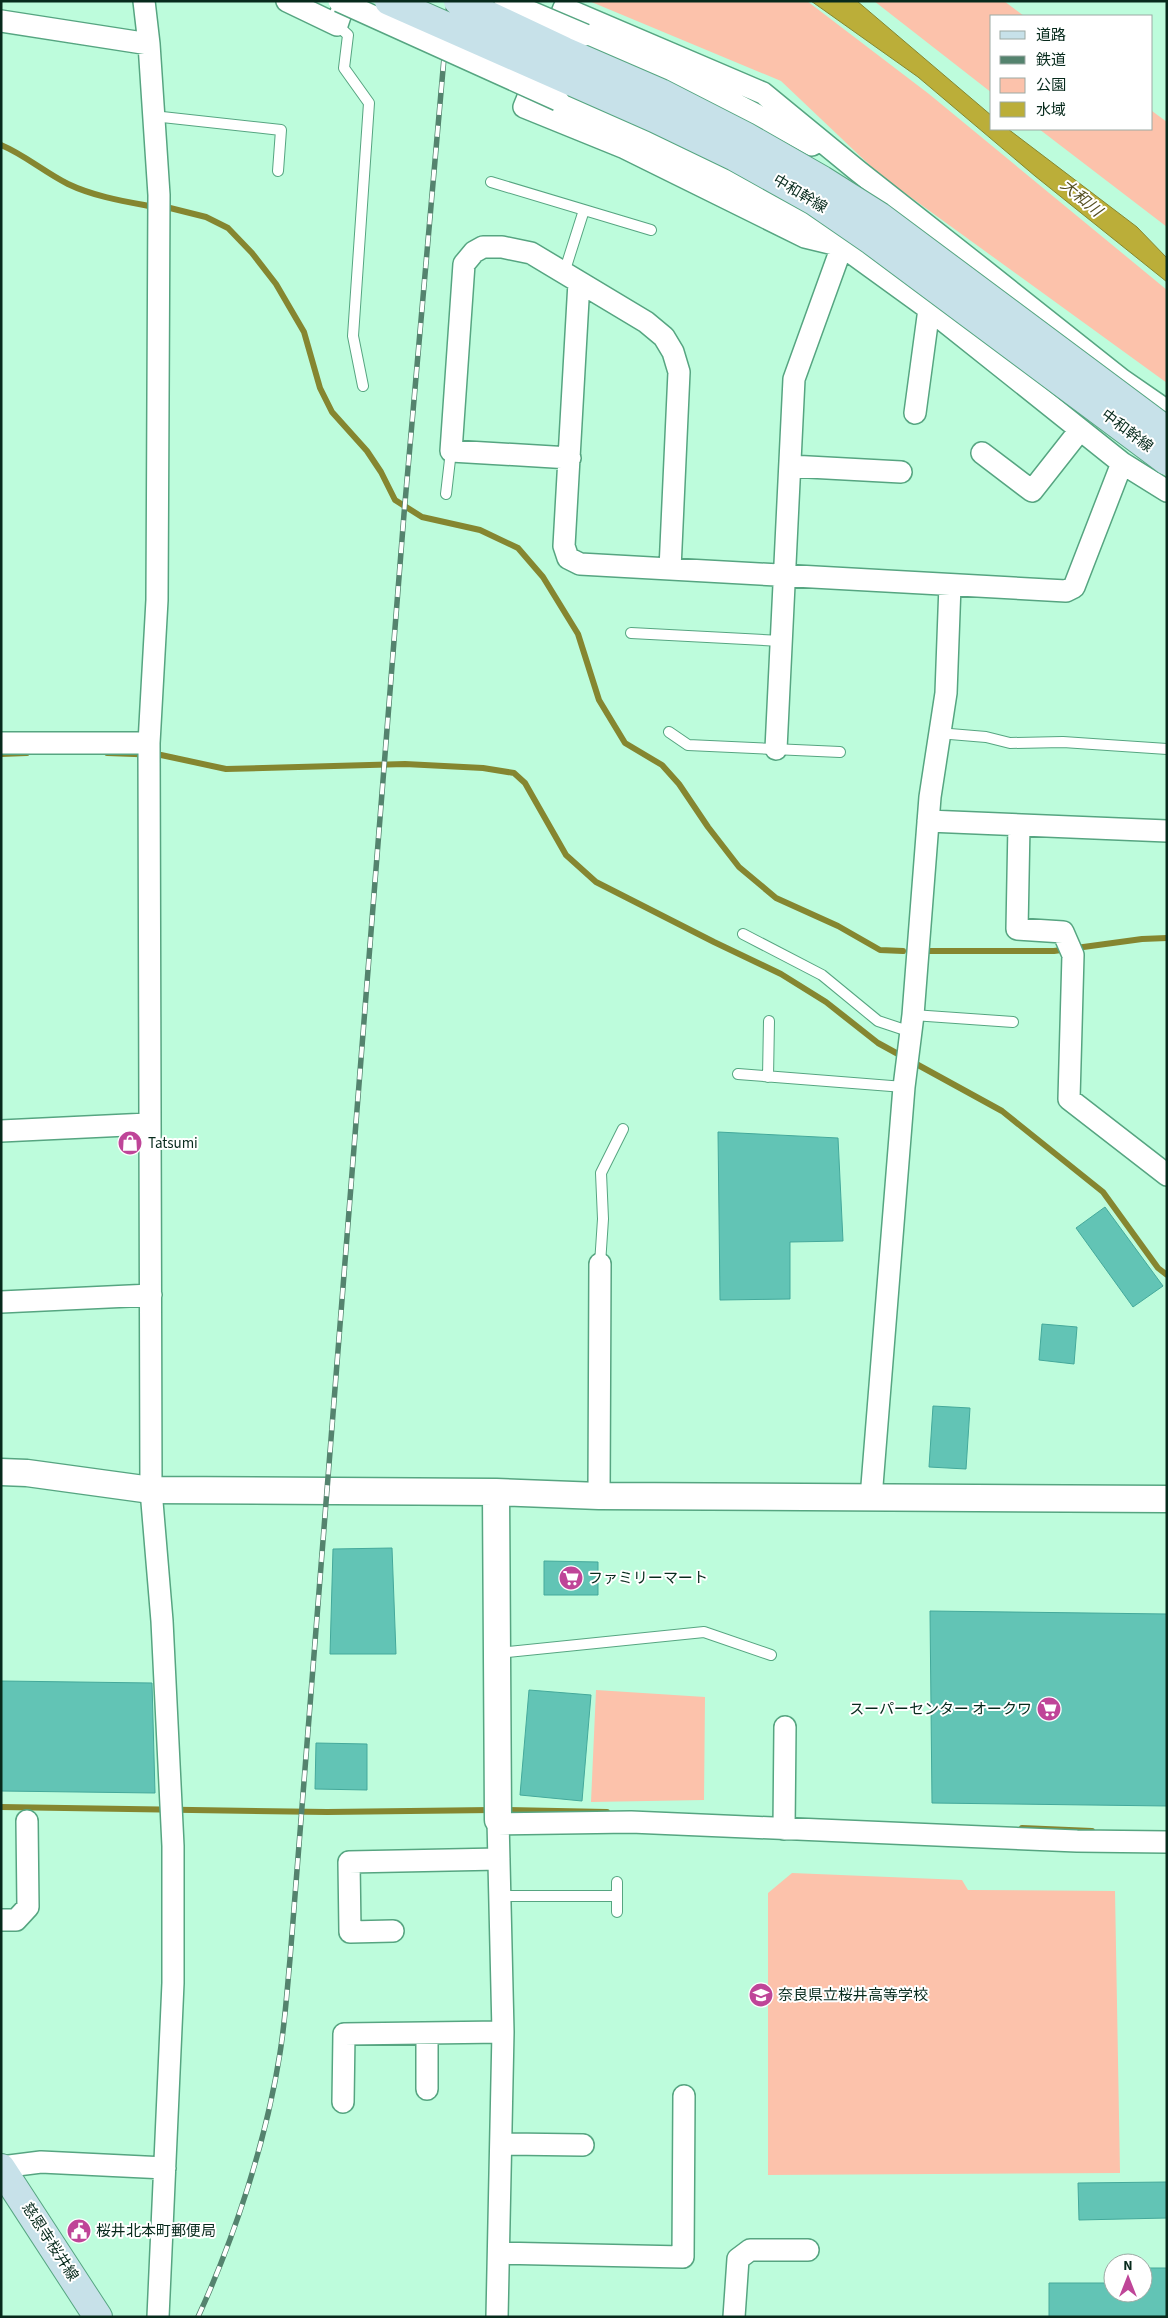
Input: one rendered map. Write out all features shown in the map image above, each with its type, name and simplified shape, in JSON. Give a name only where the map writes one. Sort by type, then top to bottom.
[{"type":"main road","name":"中和幹線","points":[[389,1],[654,118],[736,157],[814,201],[872,241],[1167,461]]},
{"type":"main road","name":"中和幹線","points":[[458,1],[564,51],[661,93],[745,136],[822,180],[879,216],[1167,431]]},
{"type":"main road","name":"慈恩寺桜井線","points":[[1,2167],[98,2317]]},
{"type":"street","points":[[144,1],[149,44],[159,195],[157,600],[149,743],[148,1124],[151,1296],[151,1490],[161,1611],[172,1801],[173,1983],[158,2317]]},
{"type":"street","points":[[287,1],[337,25],[346,1]]},
{"type":"street","points":[[339,1],[686,159],[772,202],[842,246],[929,309],[1122,464],[1167,491]]},
{"type":"street","points":[[505,1],[663,68],[752,111],[858,171]]},
{"type":"street","points":[[842,246],[805,238],[625,148],[524,107],[564,8],[763,93],[858,171],[1122,380],[1167,411]]},
{"type":"street","points":[[1,21],[149,44]]},
{"type":"street","points":[[776,749],[794,379],[842,246]]},
{"type":"street","points":[[570,458],[451,451],[464,264],[474,252],[483,247],[502,247],[531,253],[646,322],[664,337],[674,352],[679,372],[670,569]]},
{"type":"street","points":[[572,277],[570,458],[564,546],[568,558],[580,564],[1066,591],[1074,587],[1122,464]]},
{"type":"street","points":[[915,413],[929,309]]},
{"type":"street","points":[[982,453],[1032,491],[1080,430]]},
{"type":"street","points":[[790,466],[901,472]]},
{"type":"street","points":[[871,1498],[904,1088],[918,951],[928,821],[938,733],[946,692],[950,585]]},
{"type":"street","points":[[1,743],[149,743]]},
{"type":"street","points":[[928,821],[1167,831]]},
{"type":"street","points":[[1020,824],[1017,928],[1063,932],[1071,949],[1069,1099],[1167,1175]]},
{"type":"street","points":[[1,1131],[148,1124]]},
{"type":"street","points":[[599,1496],[600,1264]]},
{"type":"street","points":[[1,1302],[151,1296]]},
{"type":"street","points":[[1,1472],[27,1473],[151,1490],[496,1492],[599,1496],[1167,1500]]},
{"type":"street","points":[[496,1492],[498,1814],[503,2032],[497,2317]]},
{"type":"street","points":[[784,1820],[785,1727]]},
{"type":"street","points":[[498,1814],[631,1822],[784,1820],[1077,1841],[1167,1842]]},
{"type":"street","points":[[1,1920],[16,1920],[28,1907],[26,1821]]},
{"type":"street","points":[[393,1931],[350,1932],[349,1862],[499,1859]]},
{"type":"street","points":[[343,2102],[344,2034],[503,2032]]},
{"type":"street","points":[[427,2034],[427,2090]]},
{"type":"street","points":[[499,2252],[683,2257],[684,2096]]},
{"type":"street","points":[[501,2144],[583,2146]]},
{"type":"street","points":[[1,2167],[40,2162],[165,2168]]},
{"type":"street","points":[[734,2317],[738,2259],[750,2250],[808,2250]]},
{"type":"lane","points":[[337,25],[348,35],[344,68],[369,103],[352,336],[363,386]]},
{"type":"lane","points":[[153,116],[281,130],[278,171]]},
{"type":"lane","points":[[491,182],[650,230]]},
{"type":"lane","points":[[572,277],[584,210]]},
{"type":"lane","points":[[446,494],[451,451]]},
{"type":"lane","points":[[631,633],[781,641]]},
{"type":"lane","points":[[669,732],[688,745],[840,752]]},
{"type":"lane","points":[[938,733],[986,737],[1010,743],[1063,742],[1167,749]]},
{"type":"lane","points":[[743,934],[822,975],[878,1021],[909,1041],[1013,1022]]},
{"type":"lane","points":[[768,1077],[769,1022]]},
{"type":"lane","points":[[738,1074],[904,1088]]},
{"type":"lane","points":[[600,1264],[603,1219],[601,1173],[622,1129]]},
{"type":"lane","points":[[498,1653],[704,1632],[771,1655]]},
{"type":"lane","points":[[617,1882],[617,1912]]},
{"type":"lane","points":[[500,1896],[617,1896]]},
{"type":"green space","points":[[589,1],[807,1],[929,94],[1167,290],[1167,383],[880,175],[781,81]]},
{"type":"green space","points":[[874,1],[1004,1],[1023,15],[990,15],[990,91]]},
{"type":"green space","points":[[1153,112],[1167,122],[1167,227],[1040,130],[1153,130]]},
{"type":"green space","points":[[596,1690],[705,1697],[704,1800],[591,1802]]},
{"type":"green space","points":[[792,1873],[962,1880],[968,1890],[1115,1891],[1120,2173],[768,2175],[768,1893]]},
{"type":"water","name":"大和川","points":[[811,1],[857,1],[990,114],[990,130],[1009,130],[1137,227],[1167,258],[1167,282],[1035,176],[918,77]]},
{"type":"building","points":[[718,1132],[838,1138],[843,1241],[790,1242],[790,1299],[720,1300]]},
{"type":"building","points":[[1105,1207],[1163,1286],[1133,1307],[1076,1228]]},
{"type":"building","points":[[1042,1324],[1077,1327],[1074,1364],[1039,1360]]},
{"type":"building","points":[[933,1406],[970,1408],[966,1469],[929,1467]]},
{"type":"building","points":[[392,1548],[396,1654],[330,1654],[333,1549]]},
{"type":"building","name":"ファミリーマート","points":[[544,1561],[598,1562],[598,1595],[544,1595]]},
{"type":"building","name":"スーパーセンター オークワ","points":[[930,1611],[1167,1614],[1167,1806],[932,1803]]},
{"type":"building","points":[[1,1681],[152,1683],[155,1793],[1,1791]]},
{"type":"building","points":[[529,1690],[591,1695],[582,1801],[520,1795]]},
{"type":"building","points":[[316,1743],[367,1744],[367,1790],[315,1789]]},
{"type":"building","points":[[1167,2182],[1167,2218],[1079,2220],[1078,2183]]},
{"type":"building","points":[[1153,2268],[1167,2268],[1167,2316],[1049,2317],[1049,2283],[1103,2283],[1103,2303],[1153,2303]]},
{"type":"waterway","points":[[1,145],[68,184],[87,192],[149,206]]},
{"type":"waterway","points":[[170,208],[206,217],[228,228],[252,253],[276,284],[304,332],[320,388],[332,412],[367,451],[381,472],[395,500],[422,517],[480,530],[518,548],[543,577],[578,634],[599,700],[625,743],[662,765],[679,784],[708,827],[739,867],[776,898],[838,926],[880,950],[903,951]]},
{"type":"waterway","points":[[1,754],[27,753]]},
{"type":"waterway","points":[[107,753],[161,755],[226,769],[405,764],[483,768],[514,773],[525,783],[566,855],[596,882],[781,974],[826,1002],[878,1043],[1002,1111],[1103,1192],[1158,1268],[1167,1275]]},
{"type":"waterway","points":[[929,951],[1054,951],[1142,939],[1167,938]]},
{"type":"waterway","points":[[1,1807],[327,1812],[492,1810]]},
{"type":"waterway","points":[[502,1810],[607,1812]]},
{"type":"waterway","points":[[1022,1828],[1092,1831]]},
{"type":"railway","points":[[198,2317],[237,2221],[258,2154],[274,2087],[285,2018],[404,514],[449,1]]},
{"type":"place","name":"Tatsumi","points":[[130,1143]]},
{"type":"place","name":"ファミリーマート","points":[[571,1578]]},
{"type":"place","name":"スーパーセンター オークワ","points":[[1049,1709]]},
{"type":"place","name":"奈良県立桜井高等学校","points":[[761,1995]]},
{"type":"place","name":"桜井北本町郵便局","points":[[79,2231]]}]
